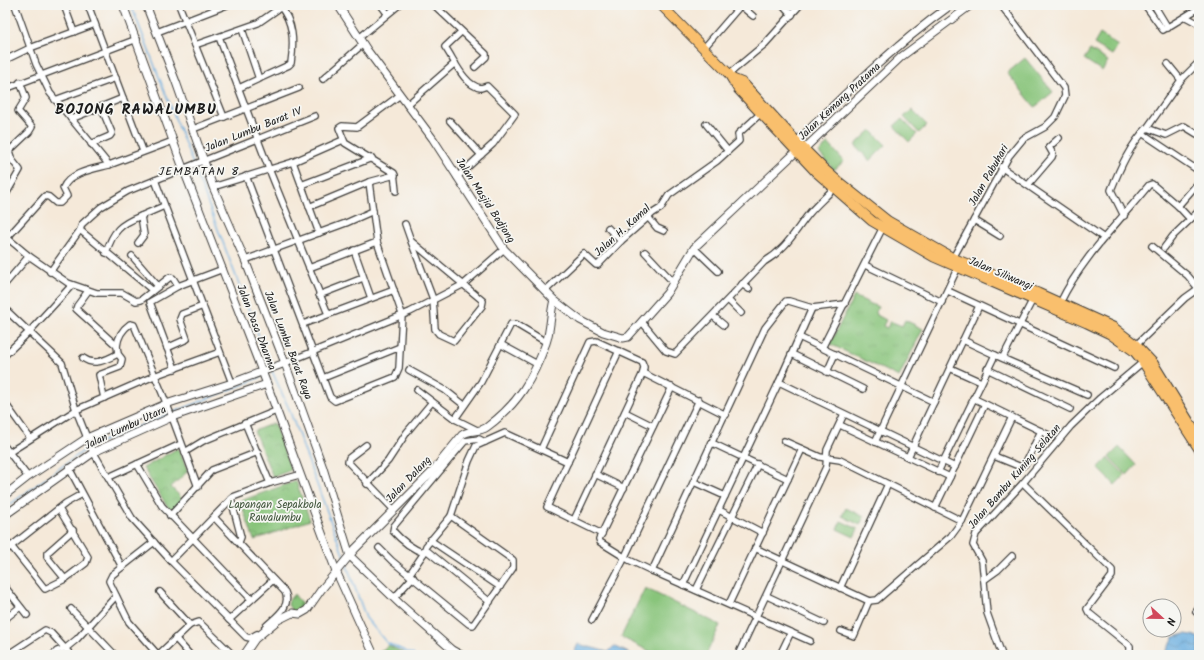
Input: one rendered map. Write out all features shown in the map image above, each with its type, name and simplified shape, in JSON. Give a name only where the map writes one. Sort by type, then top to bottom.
[{"type":"main road","points":[[661,5],[731,76],[743,83],[779,127]]},
{"type":"main road","points":[[731,76],[738,89],[760,114],[779,127]]},
{"type":"main road","name":"Jalan Siliwangi","points":[[779,127],[834,188],[867,217],[885,224],[952,258],[960,265],[1033,300],[1110,334],[1129,346],[1143,362],[1195,435]]},
{"type":"main road","name":"Jalan Siliwangi","points":[[799,148],[885,224],[934,257],[960,265],[1060,303],[1113,327],[1136,345],[1153,362],[1195,435],[1199,449]]},
{"type":"street","points":[[15,5],[41,75],[55,100],[109,165]]},
{"type":"street","points":[[64,5],[74,32]]},
{"type":"street","points":[[88,5],[143,151]]},
{"type":"street","name":"Jalan Dasa Dharma","points":[[123,5],[137,39],[173,141],[185,167],[264,376],[299,475],[374,655]]},
{"type":"street","name":"Jalan Lumbu Barat Raya","points":[[146,5],[194,129],[201,161],[245,260],[322,468],[349,558],[452,650],[461,655]]},
{"type":"street","points":[[179,5],[224,117]]},
{"type":"street","points":[[157,32],[227,5]]},
{"type":"street","name":"Jalan Masjid Bodjong","points":[[338,5],[361,41],[433,139],[504,249],[554,300],[585,324],[623,338],[628,337],[667,293],[694,248],[799,148]]},
{"type":"street","points":[[381,5],[387,13]]},
{"type":"street","points":[[323,79],[387,13],[399,5]]},
{"type":"street","points":[[434,5],[486,54],[486,57],[475,67]]},
{"type":"street","points":[[783,5],[792,15]]},
{"type":"street","points":[[731,76],[765,44],[800,5]]},
{"type":"street","points":[[950,5],[957,15]]},
{"type":"street","name":"Jalan Kemang Pratama","points":[[799,148],[804,134],[835,104],[926,23],[950,5]]},
{"type":"street","name":"Jalan Kemang Pratama","points":[[799,148],[811,142],[901,57],[971,5]]},
{"type":"street","name":"Jalan Pabuhari","points":[[952,258],[974,220],[1001,167],[1020,142],[1045,127],[1055,117],[1062,104],[1065,92],[1001,5]]},
{"type":"street","points":[[1145,5],[1163,30],[1199,8]]},
{"type":"street","points":[[1154,5],[1168,28]]},
{"type":"street","points":[[195,45],[258,22],[280,6],[290,24],[294,39],[289,65],[239,88]]},
{"type":"street","points":[[703,49],[741,6],[753,16]]},
{"type":"street","points":[[1186,17],[1199,24]]},
{"type":"street","points":[[926,23],[933,32]]},
{"type":"street","points":[[5,60],[30,48],[96,24]]},
{"type":"street","points":[[242,29],[259,79]]},
{"type":"street","points":[[457,176],[496,140],[515,113],[487,86],[481,88],[474,86],[445,47],[461,32]]},
{"type":"street","points":[[219,37],[297,241],[328,314]]},
{"type":"street","points":[[5,89],[20,82],[137,39]]},
{"type":"street","points":[[407,105],[455,62]]},
{"type":"street","points":[[1124,216],[1111,190],[1131,148],[1181,80],[1199,62]]},
{"type":"street","points":[[1168,64],[1181,80]]},
{"type":"street","points":[[866,75],[874,83]]},
{"type":"street","points":[[55,100],[116,78]]},
{"type":"street","points":[[5,196],[20,170],[12,160],[7,149],[29,132],[32,127],[18,111],[26,98],[20,82]]},
{"type":"street","points":[[194,129],[299,88]]},
{"type":"street","points":[[396,175],[343,140],[340,126],[357,127],[400,96]]},
{"type":"street","points":[[71,119],[123,98]]},
{"type":"street","points":[[835,104],[842,113]]},
{"type":"street","points":[[92,144],[110,136],[112,133],[101,107]]},
{"type":"street","name":"Jalan H. Kamal","points":[[545,290],[583,254],[587,254],[597,265],[621,241],[648,217],[661,208],[669,195],[678,187],[717,161],[739,141],[738,134],[760,114]]},
{"type":"street","name":"Jalan Lumbu Barat IV","points":[[50,272],[80,230],[82,224],[110,200],[185,167],[259,142],[315,116]]},
{"type":"street","points":[[450,121],[480,155]]},
{"type":"street","points":[[706,124],[728,150]]},
{"type":"street","points":[[1147,128],[1164,135],[1184,126],[1197,134]]},
{"type":"street","points":[[1142,133],[1199,171]]},
{"type":"street","points":[[804,134],[811,142]]},
{"type":"street","points":[[1028,185],[1052,156],[1053,153],[1049,148],[1059,138]]},
{"type":"street","points":[[213,187],[269,168],[293,162],[343,140]]},
{"type":"street","points":[[173,141],[109,165],[84,172],[69,180],[63,188],[67,196],[58,204],[45,196],[6,237],[50,272],[72,285],[88,291],[105,294],[122,293],[136,301],[141,300],[152,290],[172,277],[178,286]]},
{"type":"street","points":[[301,186],[372,158]]},
{"type":"street","points":[[293,162],[319,233]]},
{"type":"street","points":[[1001,167],[1104,238]]},
{"type":"street","points":[[309,207],[369,182],[396,175]]},
{"type":"street","points":[[396,175],[396,190]]},
{"type":"street","points":[[246,176],[330,397],[335,401],[397,376],[402,314],[377,242],[369,182]]},
{"type":"street","points":[[155,180],[232,383]]},
{"type":"street","points":[[1178,206],[1199,182]]},
{"type":"street","points":[[1060,303],[1074,277],[1104,238],[1150,184],[1178,206],[1190,219]]},
{"type":"street","points":[[642,322],[666,351],[675,354],[728,301],[742,284],[764,262],[776,255],[786,246],[811,211],[834,188]]},
{"type":"street","points":[[106,253],[116,230],[126,223],[164,206]]},
{"type":"street","points":[[245,260],[319,233],[373,211]]},
{"type":"street","points":[[1164,248],[1173,236],[1199,211]]},
{"type":"street","points":[[138,243],[144,235],[145,229],[141,216]]},
{"type":"street","points":[[648,217],[658,228],[664,231]]},
{"type":"street","points":[[974,220],[1000,236]]},
{"type":"street","points":[[405,224],[411,241],[434,299],[435,329],[439,334],[454,341],[483,303],[464,284],[411,241]]},
{"type":"street","points":[[822,348],[885,224]]},
{"type":"street","points":[[608,228],[621,241]]},
{"type":"street","points":[[80,230],[152,290]]},
{"type":"street","points":[[308,268],[377,242]]},
{"type":"street","points":[[1136,345],[1185,298],[1199,288],[1188,276],[1152,246]]},
{"type":"street","points":[[694,248],[718,272]]},
{"type":"street","points":[[264,376],[283,364],[410,312],[464,284],[504,249]]},
{"type":"street","points":[[354,250],[371,298]]},
{"type":"street","points":[[645,252],[673,282]]},
{"type":"street","points":[[5,284],[28,256]]},
{"type":"street","points":[[132,256],[158,286]]},
{"type":"street","points":[[865,265],[942,302]]},
{"type":"street","points":[[875,442],[960,265]]},
{"type":"street","points":[[175,369],[150,302],[178,286],[223,269]]},
{"type":"street","points":[[319,295],[363,278]]},
{"type":"street","points":[[742,284],[749,289]]},
{"type":"street","points":[[5,355],[29,332],[72,285]]},
{"type":"street","points":[[303,324],[394,290]]},
{"type":"street","points":[[88,291],[76,309],[117,346]]},
{"type":"street","points":[[948,291],[1114,368]]},
{"type":"street","name":"Jalan Dalang","points":[[244,655],[255,640],[278,620],[292,613],[300,614],[307,610],[339,568],[430,473],[462,435],[468,431],[479,431],[486,429],[512,407],[526,389],[546,342],[554,300]]},
{"type":"street","points":[[1003,358],[1033,300]]},
{"type":"street","points":[[728,301],[741,313]]},
{"type":"street","points":[[652,571],[765,328],[786,301],[812,308],[845,304]]},
{"type":"street","points":[[167,348],[187,339],[180,319],[182,314],[203,306]]},
{"type":"street","points":[[908,457],[979,306]]},
{"type":"street","points":[[684,584],[792,354],[812,308]]},
{"type":"street","points":[[5,309],[62,363],[76,410],[88,439],[128,512],[171,561],[246,637],[250,638],[266,626],[288,603],[285,592],[214,517]]},
{"type":"street","points":[[712,316],[724,325]]},
{"type":"street","points":[[455,419],[481,382],[502,345],[510,326],[514,323],[546,342]]},
{"type":"street","points":[[99,375],[120,367],[122,359],[118,354],[118,341],[126,327],[130,324],[134,325],[198,487]]},
{"type":"street","points":[[799,337],[934,402]]},
{"type":"street","points":[[963,340],[1087,395]]},
{"type":"street","points":[[541,449],[590,342],[596,341],[642,362],[644,367],[643,373],[574,520]]},
{"type":"street","points":[[502,345],[537,364]]},
{"type":"street","points":[[323,378],[400,346]]},
{"type":"street","points":[[602,534],[547,507],[619,351]]},
{"type":"street","points":[[7,454],[76,410],[154,376],[220,352]]},
{"type":"street","points":[[83,358],[89,363],[95,364],[118,354]]},
{"type":"street","points":[[792,354],[863,390]]},
{"type":"street","points":[[827,372],[835,354]]},
{"type":"street","points":[[938,472],[995,355]]},
{"type":"street","name":"Jalan Bambu Kuning Selatan","points":[[1002,655],[987,613],[982,561],[973,545],[973,540],[979,529],[1023,483],[1063,435],[1088,409],[1143,362]]},
{"type":"street","points":[[95,364],[104,398]]},
{"type":"street","points":[[950,368],[981,382]]},
{"type":"street","points":[[409,370],[445,390],[464,405]]},
{"type":"street","points":[[987,370],[1070,409]]},
{"type":"street","points":[[643,373],[726,414]]},
{"type":"street","name":"Jalan Lumbu Utara","points":[[5,495],[28,477],[88,439],[167,406],[232,383],[264,376]]},
{"type":"street","name":"Jalan Lumbu Utara","points":[[5,515],[93,450],[264,376]]},
{"type":"street","points":[[779,382],[955,467]]},
{"type":"street","points":[[672,387],[599,539],[603,546],[652,571],[810,641]]},
{"type":"street","points":[[417,390],[455,419],[479,431]]},
{"type":"street","points":[[973,398],[1053,437]]},
{"type":"street","points":[[592,620],[625,557],[699,400]]},
{"type":"street","points":[[367,484],[388,461],[407,432],[432,402]]},
{"type":"street","points":[[5,403],[30,438]]},
{"type":"street","points":[[935,508],[985,404]]},
{"type":"street","points":[[185,452],[203,441],[234,430],[276,411]]},
{"type":"street","points":[[624,412],[653,426]]},
{"type":"street","points":[[738,655],[826,468],[827,450],[844,414]]},
{"type":"street","points":[[755,548],[869,602],[877,600],[951,536],[962,521],[1012,417]]},
{"type":"street","points":[[245,424],[270,483]]},
{"type":"street","points":[[840,425],[950,477]]},
{"type":"street","points":[[994,456],[1021,467],[1041,431]]},
{"type":"street","points":[[394,598],[411,576],[430,540],[451,516],[473,450],[476,446],[505,433],[568,462]]},
{"type":"street","points":[[485,442],[479,439],[465,441],[394,526],[393,531],[396,535],[417,550],[425,551],[490,602]]},
{"type":"street","points":[[784,441],[827,459],[840,460],[962,521]]},
{"type":"street","points":[[712,443],[788,479]]},
{"type":"street","points":[[109,477],[181,444]]},
{"type":"street","points":[[366,444],[349,458],[348,462],[367,484],[394,510]]},
{"type":"street","points":[[5,447],[7,454],[28,477]]},
{"type":"street","points":[[729,604],[802,449]]},
{"type":"street","points":[[170,516],[212,470],[258,452]]},
{"type":"street","points":[[137,464],[154,495],[170,516],[251,599]]},
{"type":"street","points":[[696,590],[758,464]]},
{"type":"street","points":[[68,468],[122,567]]},
{"type":"street","points":[[595,474],[624,488]]},
{"type":"street","points":[[171,561],[231,499],[239,494],[270,483],[299,475]]},
{"type":"street","points":[[694,482],[725,496]]},
{"type":"street","points":[[1023,483],[1112,570],[1112,576],[1087,609],[1089,613],[1130,646],[1128,655]]},
{"type":"street","points":[[840,588],[888,484]]},
{"type":"street","points":[[5,551],[82,494]]},
{"type":"street","points":[[231,499],[241,537],[239,542]]},
{"type":"street","points":[[12,546],[43,588],[47,589],[65,579],[86,563],[88,560],[73,530],[60,509]]},
{"type":"street","points":[[719,510],[763,533]]},
{"type":"street","points":[[380,548],[470,625],[476,623],[513,568],[513,560],[451,516]]},
{"type":"street","points":[[65,579],[47,557],[47,553],[73,530]]},
{"type":"street","points":[[430,540],[500,587]]},
{"type":"street","points":[[154,542],[110,578],[109,582],[129,622],[158,655],[175,638],[190,625],[196,622],[201,623],[233,655]]},
{"type":"street","points":[[984,580],[998,570],[1012,556]]},
{"type":"street","points":[[229,620],[273,580]]},
{"type":"street","points":[[5,587],[27,615]]},
{"type":"street","points":[[160,592],[190,625]]},
{"type":"street","points":[[53,655],[60,649],[66,648],[77,639],[116,596]]},
{"type":"street","points":[[766,596],[824,622]]},
{"type":"street","points":[[841,631],[854,636],[869,602]]},
{"type":"street","points":[[5,619],[20,607]]},
{"type":"street","points":[[71,609],[115,655]]},
{"type":"street","points":[[7,655],[45,630],[51,633],[71,655]]},
{"type":"street","points":[[780,655],[791,632]]},
{"type":"street","points":[[175,638],[190,655]]},
{"type":"green space","points":[[1100,34],[1118,46],[1112,55],[1094,44]]},
{"type":"green space","points":[[1090,50],[1108,61],[1102,71],[1084,59]]},
{"type":"green space","points":[[1025,58],[1053,92],[1035,107],[1007,73]]},
{"type":"green space","points":[[912,110],[927,125],[919,133],[904,117]]},
{"type":"green space","points":[[902,119],[917,134],[909,142],[894,126]]},
{"type":"green space","points":[[871,130],[886,145],[870,161],[855,145]]},
{"type":"green space","points":[[828,143],[844,161],[834,170],[819,153]]},
{"type":"green space","points":[[854,296],[878,307],[875,314],[886,320],[883,326],[887,328],[890,321],[902,326],[905,320],[923,329],[899,377],[830,344]]},
{"type":"green space","points":[[274,423],[291,470],[273,477],[254,431]]},
{"type":"green space","points":[[1119,447],[1136,465],[1127,475],[1109,457]]},
{"type":"green space","points":[[178,448],[188,471],[171,487],[184,500],[171,512],[143,468]]},
{"type":"green space","points":[[1108,458],[1125,475],[1115,485],[1098,468]]},
{"type":"green space","name":"Lapangan Sepakbola Rawalumbu","points":[[296,481],[310,520],[254,540],[240,501]]},
{"type":"green space","points":[[846,508],[864,517],[860,525],[842,516]]},
{"type":"green space","points":[[841,521],[858,529],[854,537],[837,529]]},
{"type":"green space","points":[[645,588],[720,625],[706,655],[657,655],[621,637]]},
{"type":"green space","points":[[294,594],[306,610],[293,612],[288,605],[289,600]]},
{"type":"green space","points":[[388,645],[408,655],[378,654]]},
{"type":"water","points":[[1182,635],[1193,635],[1199,638],[1199,655],[1164,655],[1173,638],[1182,638]]},
{"type":"water","points":[[578,644],[608,652],[614,646],[633,655],[573,655]]},
{"type":"waterway","points":[[131,5],[193,164]]},
{"type":"waterway","points":[[194,167],[270,365]]},
{"type":"waterway","points":[[272,371],[289,409],[344,557]]},
{"type":"waterway","points":[[172,413],[261,377]]},
{"type":"waterway","points":[[93,445],[169,414]]},
{"type":"waterway","points":[[5,508],[89,447]]},
{"type":"waterway","points":[[346,563],[366,618],[387,643],[414,655]]},
{"type":"district","name":"BOJONG RAWALUMBU","points":[[136,109]]},
{"type":"district","name":"JEMBATAN 8","points":[[199,171]]}]
